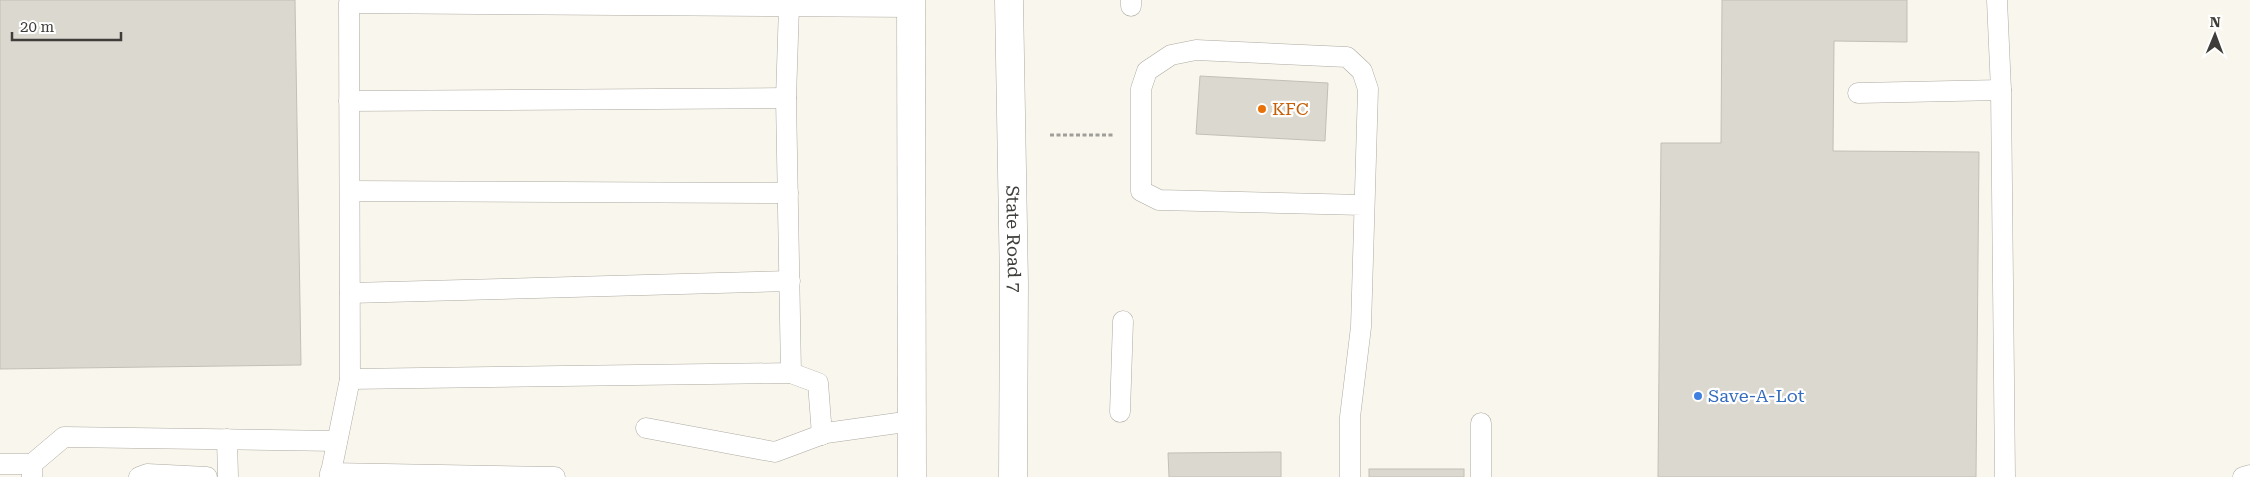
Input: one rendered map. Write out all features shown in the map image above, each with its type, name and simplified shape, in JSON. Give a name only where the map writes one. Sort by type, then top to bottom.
[{"type":"main road","name":"State Road 7","points":[[1009,0],[1014,284],[1013,477]]},
{"type":"main road","points":[[910,3],[912,477]]},
{"type":"lane","points":[[1997,0],[2001,90],[2005,477]]},
{"type":"lane","points":[[555,477],[330,475],[350,380],[348,1],[789,6],[910,3]]},
{"type":"lane","points":[[789,6],[786,98],[791,373]]},
{"type":"lane","points":[[1350,477],[1350,417],[1361,327],[1363,205],[1368,89],[1362,71],[1348,57],[1196,50],[1171,55],[1147,70],[1141,89],[1142,191],[1159,200],[1363,205]]},
{"type":"lane","points":[[1858,93],[2001,90]]},
{"type":"lane","points":[[349,101],[786,98]]},
{"type":"lane","points":[[350,191],[788,193]]},
{"type":"lane","points":[[350,293],[790,281]]},
{"type":"lane","points":[[1120,412],[1123,321]]},
{"type":"lane","points":[[350,380],[791,373],[818,383],[822,435]]},
{"type":"lane","points":[[646,428],[775,452],[822,435],[912,421]]},
{"type":"lane","points":[[1481,423],[1481,477]]},
{"type":"lane","points":[[0,464],[32,471],[64,437],[336,441]]},
{"type":"lane","points":[[227,440],[228,477]]},
{"type":"lane","points":[[140,477],[147,474],[207,477]]},
{"type":"lane","points":[[2243,477],[2250,475]]},
{"type":"path","points":[[1050,135],[1141,134]]},
{"type":"building","points":[[0,0],[295,0],[301,365],[0,369]]},
{"type":"building","points":[[1722,0],[1907,0],[1907,42],[1834,41],[1833,151],[1979,152],[1976,477],[1658,477],[1661,143],[1721,143]]},
{"type":"building","name":"KFC","points":[[1200,76],[1328,83],[1325,141],[1196,134]]},
{"type":"building","points":[[1281,452],[1281,477],[1169,477],[1168,453]]},
{"type":"building","points":[[1369,469],[1464,469],[1464,477],[1369,477]]},
{"type":"place","name":"KFC","points":[[1262,109]]},
{"type":"place","name":"Save-A-Lot","points":[[1698,396]]}]
